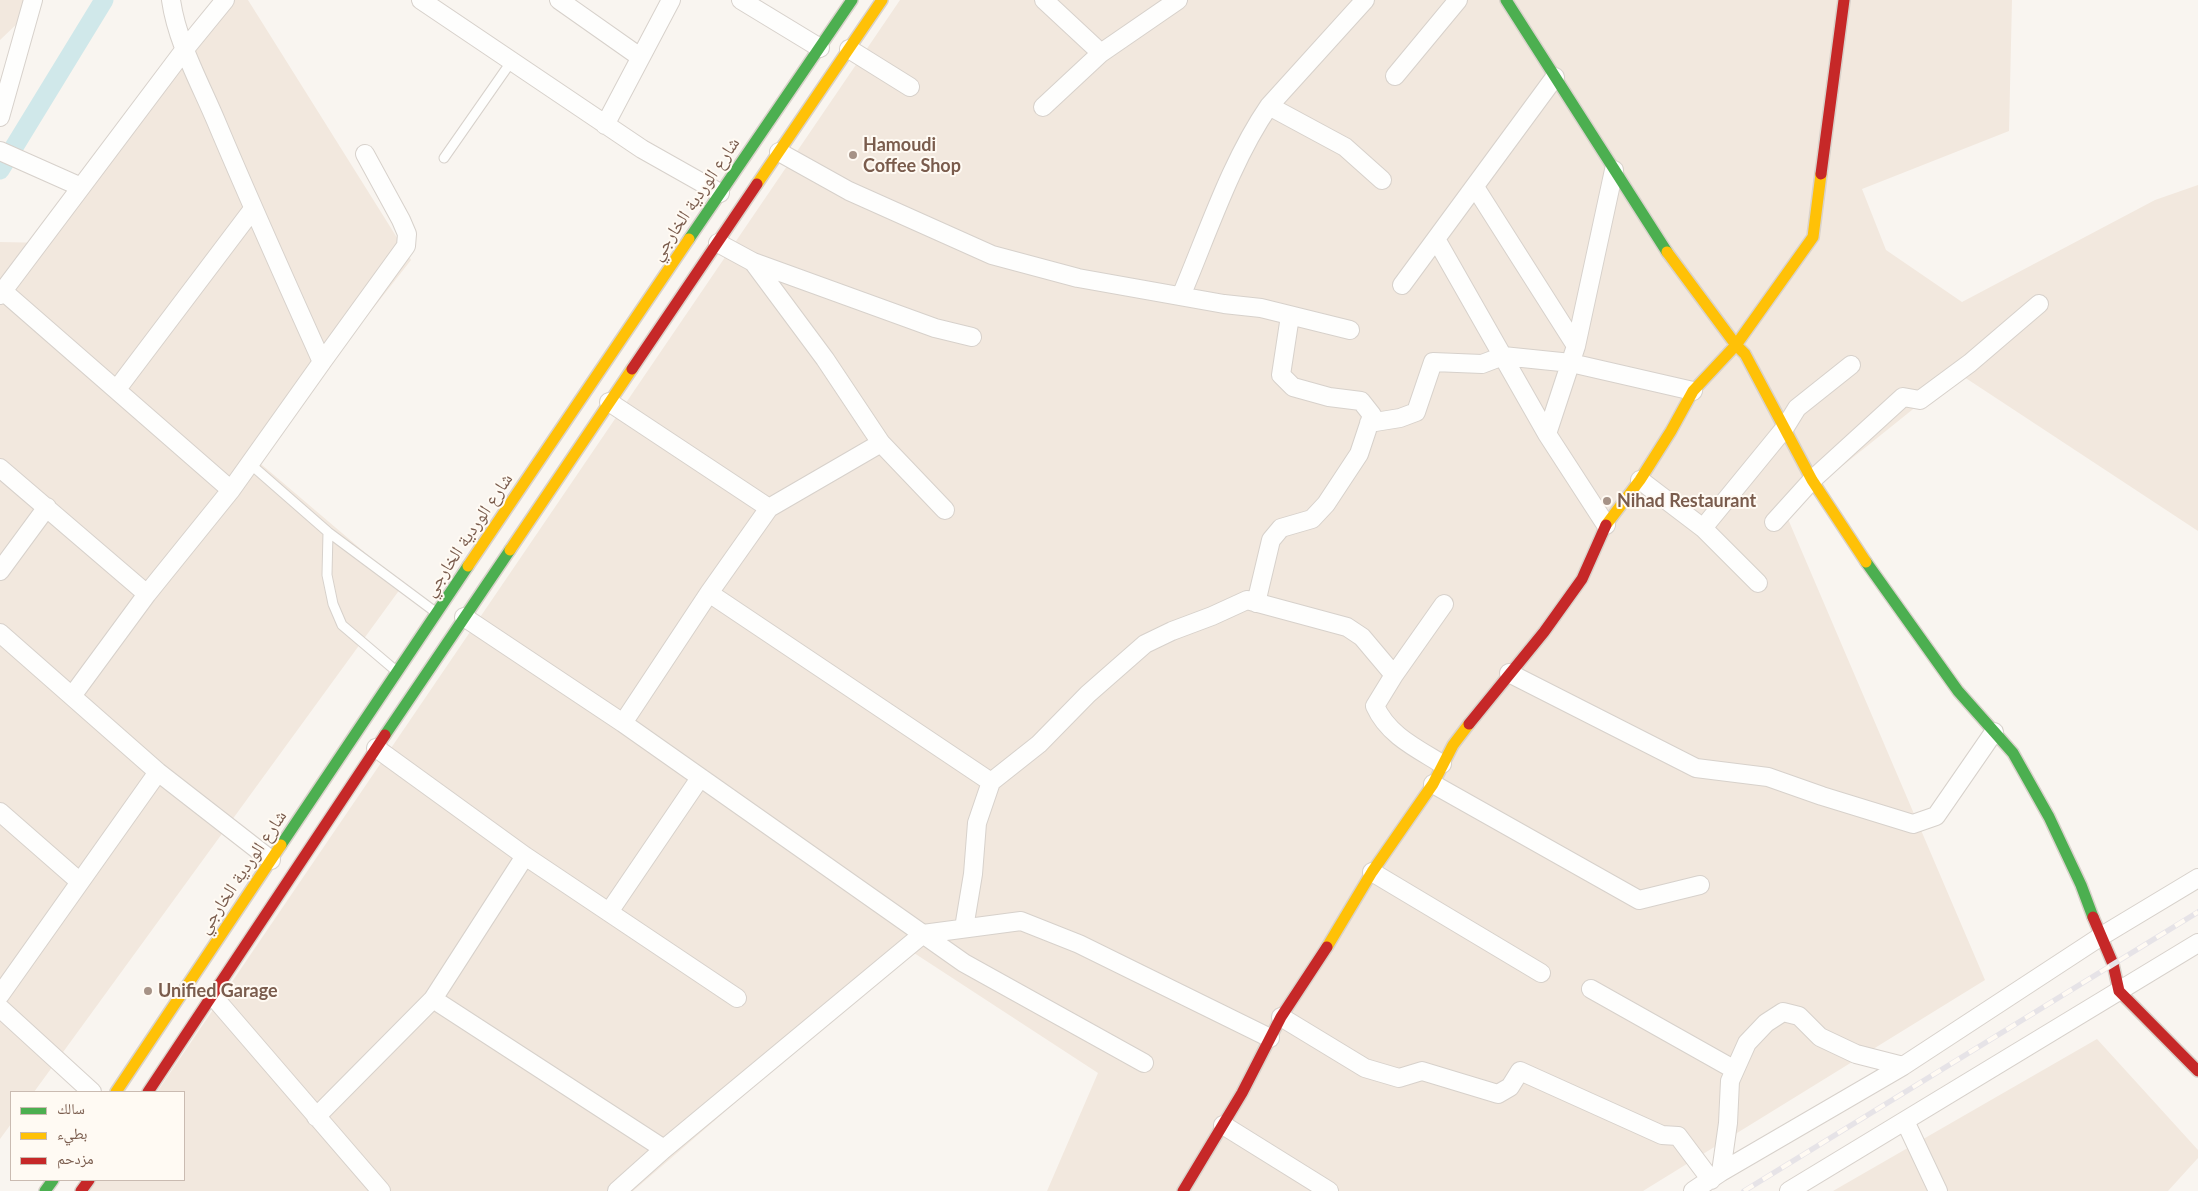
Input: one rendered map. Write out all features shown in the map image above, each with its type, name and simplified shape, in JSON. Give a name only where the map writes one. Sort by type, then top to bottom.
[{"type":"main road","name":"شارع الوردية الخارجي","points":[[117,1091],[531,472],[852,0]]},
{"type":"main road","points":[[149,1091],[464,617],[882,0]]},
{"type":"main road","points":[[1506,0],[1666,251],[1736,346],[1745,354],[1812,480],[1874,576],[1958,691],[2013,753],[2049,817],[2081,885],[2100,937],[2113,964],[2119,991],[2198,1070]]},
{"type":"main road","points":[[1183,1191],[1224,1125],[1281,1016],[1319,960],[1372,872],[1433,784],[1442,764],[1481,707],[1544,632],[1582,579],[1606,525],[1640,480],[1693,392],[1736,346],[1814,237],[1844,0]]},
{"type":"main road","points":[[531,472],[533,482],[538,487],[545,489],[553,487]]},
{"type":"main road","points":[[472,560],[484,560],[490,564],[492,576]]},
{"type":"street","points":[[0,117],[33,0]]},
{"type":"street","points":[[172,0],[173,12],[185,49],[252,209],[322,362]]},
{"type":"street","points":[[224,0],[1,294],[117,389],[231,490]]},
{"type":"street","points":[[421,0],[605,125],[672,167],[720,193]]},
{"type":"street","points":[[559,0],[640,57]]},
{"type":"street","points":[[605,125],[671,0]]},
{"type":"street","points":[[742,0],[820,48]]},
{"type":"street","points":[[1044,0],[1101,53]]},
{"type":"street","points":[[1043,107],[1101,53],[1178,0]]},
{"type":"street","points":[[1181,296],[1256,124],[1269,106],[1364,0]]},
{"type":"street","points":[[1395,76],[1458,0]]},
{"type":"street","points":[[849,49],[910,87]]},
{"type":"street","points":[[1402,285],[1555,77]]},
{"type":"street","points":[[1269,106],[1345,147],[1382,180]]},
{"type":"street","points":[[0,151],[81,187]]},
{"type":"street","points":[[779,152],[849,191],[992,255],[1078,278],[1261,308],[1350,330]]},
{"type":"street","points":[[72,696],[147,594],[231,490],[248,462],[406,246],[407,234],[401,220],[365,154]]},
{"type":"street","points":[[1547,434],[1576,346],[1614,170]]},
{"type":"street","points":[[1474,187],[1576,346]]},
{"type":"street","points":[[117,389],[252,209]]},
{"type":"street","points":[[1436,239],[1547,434],[1606,525]]},
{"type":"street","points":[[718,243],[753,262],[934,328],[972,337]]},
{"type":"street","points":[[753,262],[824,359],[881,443],[945,510]]},
{"type":"street","points":[[1774,522],[1812,480],[1903,397],[1920,400],[1970,363],[2038,304]]},
{"type":"street","points":[[1256,603],[1271,540],[1281,528],[1312,519],[1326,504],[1359,454],[1372,415],[1361,401],[1329,397],[1293,387],[1281,375],[1290,316]]},
{"type":"street","points":[[1369,423],[1400,418],[1416,412],[1432,362],[1482,364],[1503,356],[1571,362],[1693,392]]},
{"type":"street","points":[[1703,528],[1784,429],[1797,408],[1851,365]]},
{"type":"street","points":[[610,402],[769,508]]},
{"type":"street","points":[[623,722],[708,593],[769,508],[881,443]]},
{"type":"street","points":[[0,468],[147,594]]},
{"type":"street","points":[[1640,480],[1703,528],[1758,583]]},
{"type":"street","points":[[0,571],[47,507]]},
{"type":"street","points":[[708,593],[991,782]]},
{"type":"street","points":[[964,928],[973,874],[977,823],[991,782],[1039,744],[1088,694],[1145,644],[1172,630],[1212,616],[1247,600],[1347,628],[1362,637],[1394,675]]},
{"type":"street","points":[[1442,764],[1398,736],[1382,720],[1376,706],[1394,675],[1444,604]]},
{"type":"street","points":[[464,617],[623,722],[964,963],[1144,1064]]},
{"type":"street","points":[[0,633],[158,772],[271,860]]},
{"type":"street","points":[[1509,673],[1696,768],[1768,777],[1913,824],[1936,816],[1994,732]]},
{"type":"street","points":[[376,748],[525,856],[737,998]]},
{"type":"street","points":[[0,995],[158,772]]},
{"type":"street","points":[[609,912],[700,778]]},
{"type":"street","points":[[1433,784],[1639,900],[1700,885]]},
{"type":"street","points":[[0,812],[80,882]]},
{"type":"street","points":[[316,1117],[433,999],[525,856]]},
{"type":"street","points":[[1372,872],[1541,973]]},
{"type":"street","points":[[1693,1191],[1902,1066],[2100,937],[2198,878]]},
{"type":"street","points":[[617,1191],[664,1148],[923,934],[1021,921],[1079,944],[1270,1038]]},
{"type":"street","points":[[1790,1191],[2198,943]]},
{"type":"street","points":[[1591,989],[1735,1070]]},
{"type":"street","points":[[212,995],[381,1191]]},
{"type":"street","points":[[433,999],[664,1148]]},
{"type":"street","points":[[0,1008],[91,1091]]},
{"type":"street","points":[[1716,1176],[1728,1123],[1730,1081],[1747,1043],[1766,1023],[1783,1012],[1799,1016],[1820,1037],[1856,1054],[1902,1066]]},
{"type":"street","points":[[1281,1016],[1366,1068],[1399,1078],[1422,1072],[1498,1094],[1510,1087],[1520,1071],[1662,1135],[1678,1136],[1716,1176]]},
{"type":"street","points":[[1905,1120],[1938,1191]]},
{"type":"street","points":[[1224,1125],[1329,1191]]},
{"type":"lane","points":[[444,158],[511,62]]},
{"type":"lane","points":[[248,462],[328,532],[437,613]]},
{"type":"lane","points":[[328,532],[327,575],[333,604],[342,625],[397,671]]},
{"type":"shaded area","points":[[0,0],[42,0],[0,40]]},
{"type":"shaded area","points":[[217,0],[248,0],[411,260],[255,459],[403,585],[35,1091],[10,1091],[10,1125],[0,1139],[0,242],[50,243]]},
{"type":"shaded area","points":[[900,0],[2012,0],[2009,131],[1862,189],[1886,250],[1962,302],[2155,200],[2198,185],[2198,531],[1958,373],[1785,512],[1985,980],[1643,1191],[1047,1191],[1098,1073],[911,951],[633,1191],[89,1191],[96,1181],[185,1181],[185,1091],[158,1091]]},
{"type":"shaded area","points":[[2097,1039],[2198,1150],[2198,1158],[2168,1191],[1833,1191]]},
{"type":"waterway","points":[[0,170],[104,0]]},
{"type":"railway","points":[[1744,1191],[2198,912]]},
{"type":"traffic: fast","points":[[689,239],[852,0]]},
{"type":"traffic: fast","points":[[1506,0],[1667,252]]},
{"type":"traffic: fast","points":[[385,735],[510,550]]},
{"type":"traffic: fast","points":[[1866,562],[1958,691],[2013,753],[2049,817],[2081,885],[2093,917]]},
{"type":"traffic: fast","points":[[281,845],[468,566]]},
{"type":"traffic: fast","points":[[45,1191],[52,1181]]},
{"type":"traffic: slow","points":[[757,184],[882,0]]},
{"type":"traffic: slow","points":[[1606,525],[1640,480],[1671,431],[1693,391],[1736,345],[1813,237],[1821,174]]},
{"type":"traffic: slow","points":[[468,566],[689,239]]},
{"type":"traffic: slow","points":[[1667,252],[1736,345],[1745,354],[1812,480],[1866,562]]},
{"type":"traffic: slow","points":[[510,550],[632,369]]},
{"type":"traffic: slow","points":[[1327,947],[1372,872],[1433,784],[1453,745],[1469,724]]},
{"type":"traffic: slow","points":[[117,1091],[281,845]]},
{"type":"traffic: jam","points":[[1821,174],[1844,0]]},
{"type":"traffic: jam","points":[[632,369],[757,184]]},
{"type":"traffic: jam","points":[[1469,724],[1544,632],[1582,579],[1606,525]]},
{"type":"traffic: jam","points":[[149,1091],[385,735]]},
{"type":"traffic: jam","points":[[2093,917],[2113,964],[2119,991],[2198,1071]]},
{"type":"traffic: jam","points":[[1183,1191],[1242,1093],[1281,1017],[1327,947]]},
{"type":"traffic: jam","points":[[81,1191],[88,1181]]},
{"type":"place","name":"Hamoudi Coffee Shop","points":[[853,155]]},
{"type":"place","name":"Nihad Restaurant","points":[[1607,501]]},
{"type":"place","name":"Unified Garage","points":[[148,991]]}]
